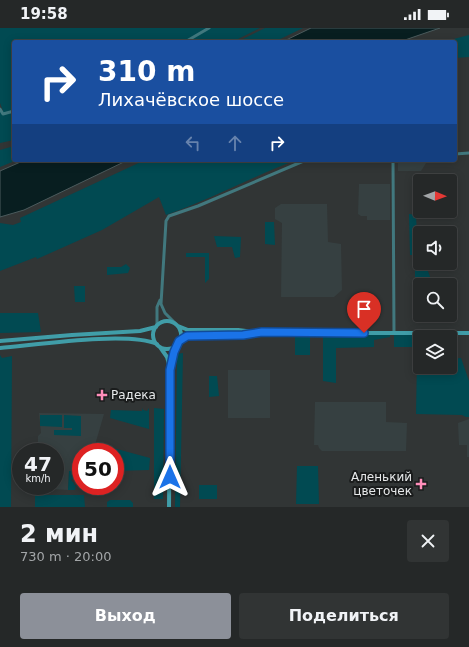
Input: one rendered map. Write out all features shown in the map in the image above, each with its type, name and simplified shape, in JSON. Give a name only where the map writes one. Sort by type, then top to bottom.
[{"type":"main road","points":[[0,341],[140,331],[167,321],[188,330],[238,330],[262,332],[469,333]]},
{"type":"main road","points":[[170,370],[181,333],[176,325]]},
{"type":"main road","points":[[156,326],[154,335],[158,345],[167,357],[170,370],[170,507]]},
{"type":"main road","points":[[0,348],[116,339],[141,339],[168,348],[187,336],[243,335],[262,332]]},
{"type":"street","points":[[189,40],[210,28]]},
{"type":"street","points":[[0,109],[3,114],[12,112]]},
{"type":"street","points":[[457,154],[469,153]]},
{"type":"street","points":[[176,325],[164,312],[161,298],[166,221],[169,216],[198,206],[301,162]]},
{"type":"street","points":[[393,162],[394,333]]},
{"type":"street","points":[[156,326],[157,307],[161,298]]},
{"type":"shaded area","points":[[0,28],[260,28],[236,40],[12,40],[12,140],[0,143],[0,112],[3,111],[0,103]]},
{"type":"shaded area","points":[[265,28],[303,28],[278,40],[241,40]]},
{"type":"shaded area","points":[[311,28],[440,28],[405,40],[286,40]]},
{"type":"shaded area","points":[[469,35],[469,57],[457,58],[457,40],[450,40]]},
{"type":"shaded area","points":[[12,147],[12,162],[0,167],[0,150]]},
{"type":"shaded area","points":[[20,162],[124,162],[24,210],[0,217],[0,171]]},
{"type":"shaded area","points":[[141,162],[291,162],[166,215],[159,197],[102,230],[37,259],[36,257],[0,271],[0,223],[13,225],[21,222],[20,218]]},
{"type":"shaded area","points":[[398,162],[427,162],[421,171],[398,171]]},
{"type":"shaded area","points":[[359,184],[390,184],[390,220],[367,220],[367,216],[361,216],[358,214]]},
{"type":"shaded area","points":[[281,204],[327,204],[328,242],[341,244],[342,290],[334,297],[281,297],[282,223],[275,219],[275,208]]},
{"type":"shaded area","points":[[409,214],[413,215],[413,218],[416,218],[417,226],[413,226],[413,255],[410,255]]},
{"type":"shaded area","points":[[265,222],[274,222],[275,245],[265,244]]},
{"type":"shaded area","points":[[214,236],[241,237],[240,257],[235,258],[232,247],[217,247]]},
{"type":"shaded area","points":[[186,253],[209,253],[209,279],[205,283],[205,257],[186,257]]},
{"type":"shaded area","points":[[126,264],[130,268],[128,273],[107,275],[107,267],[121,267]]},
{"type":"shaded area","points":[[415,270],[428,270],[430,278],[415,278]]},
{"type":"shaded area","points":[[74,286],[85,286],[85,302],[75,302]]},
{"type":"shaded area","points":[[0,313],[38,313],[41,332],[0,333]]},
{"type":"shaded area","points":[[343,335],[390,335],[390,337],[374,340],[374,347],[336,348],[336,383],[323,381],[323,337],[343,337]]},
{"type":"shaded area","points":[[394,335],[413,335],[413,347],[394,347]]},
{"type":"shaded area","points":[[295,336],[310,336],[310,355],[295,355]]},
{"type":"shaded area","points":[[183,353],[180,507],[175,507],[177,354]]},
{"type":"shaded area","points":[[0,355],[2,358],[12,356],[11,507],[0,507]]},
{"type":"shaded area","points":[[457,358],[461,358],[469,381],[469,417],[462,415],[416,414],[417,374],[457,374]]},
{"type":"shaded area","points":[[228,370],[270,370],[270,418],[228,418]]},
{"type":"shaded area","points":[[209,376],[217,376],[219,396],[209,397]]},
{"type":"shaded area","points":[[315,402],[386,402],[386,422],[407,423],[406,451],[322,451],[318,445],[314,445]]},
{"type":"shaded area","points":[[142,408],[143,410],[147,411],[149,408],[149,429],[110,418],[111,410],[142,411]]},
{"type":"shaded area","points":[[154,408],[164,409],[163,499],[154,499]]},
{"type":"shaded area","points":[[39,413],[104,414],[96,443],[72,443],[72,472],[69,472],[68,490],[64,490],[64,443],[38,443],[38,436],[41,433]]},
{"type":"shaded area","points":[[40,415],[62,415],[62,427],[40,426]]},
{"type":"shaded area","points":[[64,415],[81,416],[81,436],[54,435],[54,430],[72,430],[72,428],[64,428]]},
{"type":"shaded area","points":[[469,419],[469,457],[467,457],[467,445],[459,445],[458,423]]},
{"type":"shaded area","points":[[124,451],[150,458],[149,470],[124,471]]},
{"type":"shaded area","points":[[297,466],[318,466],[319,504],[296,504]]},
{"type":"shaded area","points":[[69,471],[72,471],[72,490],[68,490]]},
{"type":"shaded area","points":[[199,485],[217,485],[217,499],[199,499]]},
{"type":"shaded area","points":[[35,495],[84,495],[85,507],[35,507]]},
{"type":"shaded area","points":[[110,500],[130,500],[133,503],[133,507],[107,507],[107,502]]},
{"type":"place","name":"Радека","points":[[102,395]]},
{"type":"place","name":"Аленький цветочек","points":[[421,484]]},
{"type":"route","points":[[170,477],[170,370],[176,344],[179,341],[187,336],[243,335],[262,332],[364,333]]}]
